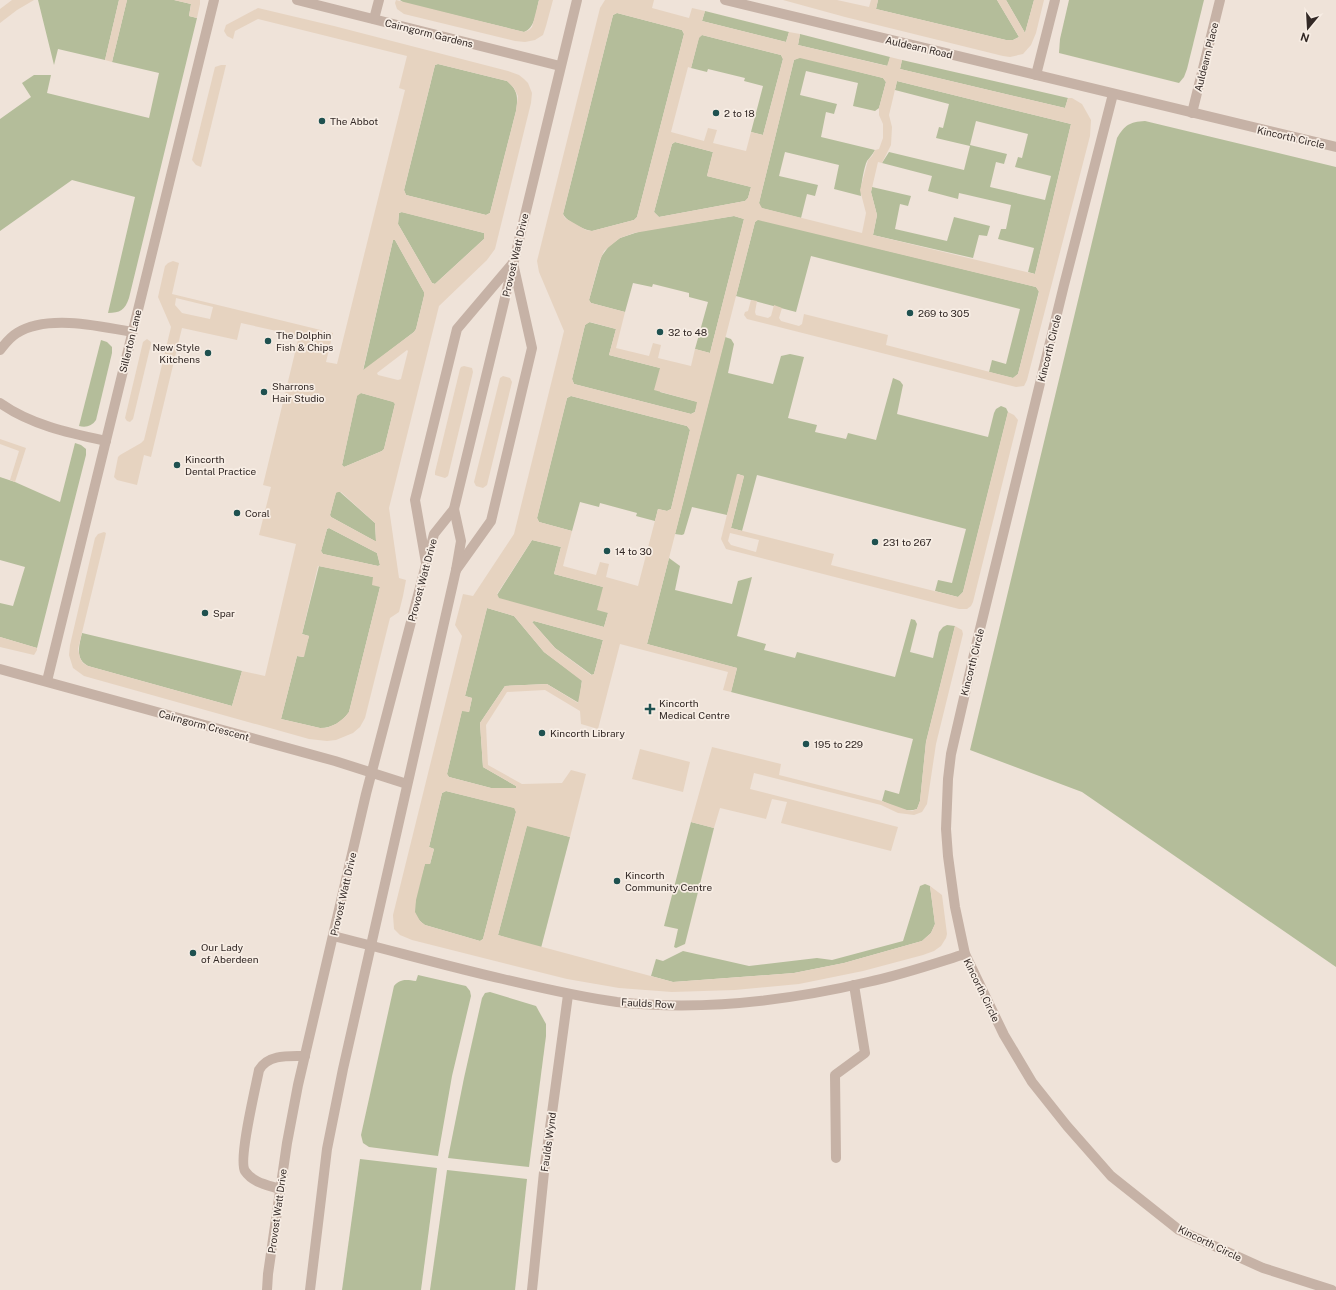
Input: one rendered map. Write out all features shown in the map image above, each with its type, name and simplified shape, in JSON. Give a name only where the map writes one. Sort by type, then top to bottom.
[{"type":"street","name":"Sillerton Lane","points":[[47,681],[214,0]]},
{"type":"street","name":"Cairngorm Gardens","points":[[297,0],[560,66]]},
{"type":"street","points":[[374,19],[379,0]]},
{"type":"street","name":"Provost Watt Drive","points":[[310,1290],[327,1150],[343,1069],[456,570],[461,541],[454,510],[577,0]]},
{"type":"street","name":"Auldearn Road","points":[[725,0],[750,3],[1113,94]]},
{"type":"street","points":[[1036,75],[1054,0]]},
{"type":"street","name":"Auldearn Place","points":[[1192,113],[1220,0]]},
{"type":"street","name":"Kincorth Circle","points":[[1332,1290],[1263,1268],[1179,1230],[1111,1176],[1067,1126],[1032,1082],[1004,1034],[965,954],[955,907],[948,854],[946,807],[951,754],[1063,292],[1113,94],[1336,148]]},
{"type":"street","points":[[426,563],[415,500],[457,329],[513,263]]},
{"type":"street","points":[[456,570],[491,520],[532,348],[513,263]]},
{"type":"street","points":[[0,350],[6,342],[17,333],[32,326],[80,323],[132,332]]},
{"type":"street","points":[[0,403],[12,412],[33,421],[106,441]]},
{"type":"street","name":"Provost Watt Drive","points":[[267,1290],[288,1136],[305,1056],[372,772],[434,534],[454,510]]},
{"type":"street","name":"Cairngorm Crescent","points":[[0,668],[335,761],[407,784]]},
{"type":"street","name":"Faulds Row","points":[[333,936],[568,995],[632,1003],[668,1005],[716,1004],[768,1000],[818,993],[917,970],[965,954]]},
{"type":"street","points":[[836,1158],[835,1075],[865,1053],[854,985]]},
{"type":"street","name":"Faulds Wynd","points":[[532,1290],[544,1172],[568,995]]},
{"type":"street","points":[[280,1189],[254,1180],[244,1170],[243,1153],[259,1070],[263,1063],[273,1058],[305,1056]]},
{"type":"green space","points":[[38,0],[119,0],[105,60],[58,49],[54,65]]},
{"type":"green space","points":[[127,0],[174,0],[191,4],[189,16],[197,18],[129,298],[122,310],[108,313],[135,197],[72,180],[0,231],[0,119],[31,97],[22,83],[34,75],[51,75],[47,93],[149,118],[159,73],[112,62]]},
{"type":"green space","points":[[400,0],[539,0],[533,23],[528,30],[524,32],[404,3]]},
{"type":"green space","points":[[878,0],[997,0],[1019,37],[1013,40],[1006,40],[876,9]]},
{"type":"green space","points":[[1006,0],[1034,0],[1025,33]]},
{"type":"green space","points":[[1069,0],[1204,0],[1184,77],[1179,83],[1059,53],[1060,39]]},
{"type":"green space","points":[[705,11],[789,32],[786,42],[702,21]]},
{"type":"green space","points":[[617,13],[682,30],[684,34],[637,217],[634,220],[592,231],[576,225],[568,220],[563,214],[613,15]]},
{"type":"green space","points":[[800,34],[890,57],[888,66],[798,45]]},
{"type":"green space","points":[[702,35],[781,55],[783,59],[763,135],[751,132],[763,86],[744,81],[745,78],[708,69],[707,72],[691,68],[699,37]]},
{"type":"green space","points":[[800,57],[883,78],[886,82],[879,108],[875,111],[853,106],[858,83],[806,71],[800,95],[837,104],[834,114],[826,112],[821,137],[875,150],[866,164],[861,196],[834,189],[839,165],[785,152],[779,176],[818,185],[815,196],[807,194],[801,218],[761,208],[759,203],[794,60]]},
{"type":"green space","points":[[902,60],[1068,98],[1065,108],[900,69]]},
{"type":"green space","points":[[438,64],[507,81],[511,84],[516,94],[516,111],[490,213],[486,215],[406,195],[404,190],[435,65]]},
{"type":"green space","points":[[897,81],[1071,124],[1035,274],[1028,272],[1034,248],[998,239],[1001,229],[1006,229],[1011,205],[959,193],[958,199],[928,191],[932,176],[882,163],[889,152],[964,170],[970,146],[936,138],[939,127],[943,128],[949,104],[895,90]],"holes":[[[976,121],[1028,134],[1022,158],[1018,157],[1015,167],[1051,176],[1045,200],[990,187],[996,162],[1004,164],[1007,154],[970,145]]]},
{"type":"green space","points":[[1145,121],[1336,167],[1336,967],[1082,792],[970,750],[1117,138],[1122,130],[1131,123]]},
{"type":"green space","points":[[675,142],[713,152],[707,176],[751,187],[748,198],[745,201],[659,217],[654,212],[672,144]]},
{"type":"green space","points":[[872,187],[911,196],[908,206],[900,204],[895,229],[947,241],[954,217],[990,226],[987,236],[979,235],[973,258],[873,235],[877,215],[871,192]]},
{"type":"green space","points":[[402,212],[484,233],[484,239],[435,284],[432,283],[398,224],[399,213]]},
{"type":"green space","points":[[734,216],[744,219],[710,353],[695,349],[708,302],[689,297],[689,293],[653,284],[652,287],[633,283],[625,312],[591,303],[589,300],[601,257],[609,246],[620,238],[641,231]]},
{"type":"green space","points":[[758,219],[1036,287],[1039,291],[1018,374],[1013,378],[989,372],[992,360],[1006,364],[1020,309],[811,256],[796,312],[736,296],[755,222]]},
{"type":"green space","points":[[393,240],[395,240],[424,292],[424,296],[414,332],[363,371]]},
{"type":"green space","points":[[589,322],[616,329],[609,355],[660,368],[660,392],[698,402],[695,412],[691,414],[574,384],[572,379],[585,325]]},
{"type":"green space","points":[[725,337],[731,339],[734,344],[728,373],[773,384],[781,356],[790,354],[804,357],[788,418],[817,425],[815,432],[846,439],[848,433],[876,440],[893,378],[900,381],[903,385],[897,414],[988,437],[996,409],[1001,406],[1006,408],[1008,412],[963,592],[958,597],[935,591],[938,580],[952,583],[966,529],[757,475],[742,531],[731,528],[744,476],[738,474],[727,515],[692,507],[684,534],[675,534]]},
{"type":"green space","points":[[101,340],[107,342],[112,347],[112,353],[96,420],[89,426],[79,426]]},
{"type":"green space","points":[[361,393],[394,402],[395,404],[384,449],[344,467],[342,465],[357,395]]},
{"type":"green space","points":[[571,396],[687,426],[690,430],[671,509],[667,511],[658,509],[655,521],[636,516],[637,513],[600,503],[599,507],[580,502],[572,531],[539,522],[537,518],[567,398]]},
{"type":"green space","points":[[75,443],[86,449],[86,455],[37,648],[0,637],[0,603],[13,606],[25,567],[0,560],[0,477],[60,502]]},
{"type":"green space","points":[[338,491],[375,523],[376,541],[331,517],[330,515],[336,492]]},
{"type":"green space","points":[[329,528],[377,553],[380,565],[378,566],[323,554],[321,551],[327,529]]},
{"type":"green space","points":[[532,540],[561,547],[554,574],[603,587],[608,613],[604,627],[499,599],[497,595]]},
{"type":"green space","points":[[669,558],[680,566],[675,590],[732,604],[738,581],[752,577],[737,636],[766,644],[764,650],[795,658],[797,652],[895,677],[911,619],[915,620],[917,624],[910,652],[933,658],[939,632],[947,625],[955,626],[926,742],[920,801],[917,809],[904,810],[882,801],[885,790],[899,794],[913,739],[731,692],[737,668],[647,644]]},
{"type":"green space","points":[[319,566],[373,577],[380,587],[349,712],[336,724],[329,727],[320,728],[281,719],[297,656],[303,657],[309,636],[302,634]]},
{"type":"green space","points":[[487,608],[514,616],[544,652],[582,680],[579,703],[547,684],[505,686],[480,723],[483,767],[516,786],[516,788],[491,788],[449,777],[447,774],[462,710],[469,712],[472,698],[465,696]]},
{"type":"green space","points":[[534,621],[603,640],[594,674],[592,675],[555,648],[532,622]]},
{"type":"green space","points":[[82,633],[242,671],[232,706],[88,666],[81,660],[79,652]]},
{"type":"green space","points":[[446,791],[515,808],[516,812],[483,939],[480,941],[425,925],[419,920],[415,913],[416,896],[425,863],[430,864],[434,849],[429,847],[442,793]]},
{"type":"green space","points":[[691,822],[714,828],[685,944],[676,948],[674,947],[678,929],[664,926]]},
{"type":"green space","points":[[527,825],[570,837],[541,948],[498,935]]},
{"type":"green space","points":[[925,884],[930,886],[935,924],[931,933],[922,941],[844,963],[794,973],[673,982],[651,976],[656,959],[663,961],[683,951],[749,966],[817,958],[832,960],[903,941],[920,886]]},
{"type":"green space","points":[[418,975],[466,986],[470,991],[471,996],[452,1076],[438,1156],[369,1147],[363,1143],[361,1135],[394,986],[402,981],[416,981]]},
{"type":"green space","points":[[490,992],[536,1006],[546,1024],[546,1036],[529,1167],[448,1158],[482,998],[485,993]]},
{"type":"green space","points":[[360,1159],[437,1168],[421,1290],[342,1290]]},
{"type":"green space","points":[[447,1170],[527,1179],[515,1290],[430,1290]]},
{"type":"shaded area","points":[[12,0],[34,0],[17,10],[0,23],[0,9]]},
{"type":"shaded area","points":[[119,0],[127,0],[112,62],[105,60]]},
{"type":"shaded area","points":[[174,0],[200,0],[197,18],[189,16],[191,4]]},
{"type":"shaded area","points":[[396,0],[524,32],[532,27],[539,0],[553,0],[543,35],[535,40],[525,42],[515,41],[404,14],[397,9],[395,3]]},
{"type":"shaded area","points":[[605,0],[654,0],[652,8],[689,18],[692,8],[705,11],[702,21],[786,42],[789,32],[800,34],[798,45],[887,66],[890,57],[902,60],[900,69],[1065,108],[1068,98],[1072,98],[1082,104],[1091,120],[1090,136],[1027,380],[1024,386],[1016,387],[747,319],[744,315],[745,312],[748,311],[751,300],[757,301],[755,312],[756,315],[768,318],[771,316],[774,305],[782,308],[779,318],[781,321],[799,326],[802,324],[804,314],[888,335],[886,345],[1013,378],[1018,374],[1039,292],[1036,287],[758,220],[755,222],[647,644],[737,668],[731,692],[723,690],[728,672],[620,644],[598,729],[581,724],[580,711],[545,690],[507,692],[486,725],[488,765],[522,784],[562,783],[571,770],[586,774],[570,837],[527,826],[498,935],[673,982],[794,973],[844,963],[922,941],[931,933],[935,924],[930,886],[942,895],[947,934],[941,946],[934,951],[923,955],[863,971],[799,984],[735,990],[672,992],[619,988],[567,979],[412,940],[400,935],[394,929],[393,915],[462,636],[455,625],[463,594],[473,596],[514,534],[564,331],[539,272],[537,261],[600,8]],"holes":[[[617,13],[682,30],[684,34],[637,217],[634,220],[592,231],[586,230],[565,218],[563,214],[613,15]],[[702,35],[781,55],[783,59],[763,135],[751,132],[746,151],[713,143],[717,130],[708,128],[704,141],[671,132],[688,67],[691,68],[699,38]],[[800,58],[883,78],[886,82],[879,108],[879,115],[883,124],[883,138],[879,149],[875,150],[868,160],[860,190],[866,213],[862,233],[762,208],[759,203],[794,60]],[[897,81],[1071,124],[1035,274],[873,235],[877,215],[871,192],[878,162],[882,163],[891,145],[892,127],[889,115]],[[675,142],[713,152],[707,176],[751,187],[748,198],[745,201],[659,217],[654,212],[672,144]],[[734,216],[744,219],[710,353],[695,349],[691,366],[658,358],[661,345],[653,343],[649,356],[616,348],[625,312],[591,303],[589,300],[599,263],[604,251],[620,238],[634,233]],[[590,322],[616,329],[609,355],[660,368],[654,390],[697,402],[695,412],[691,414],[574,384],[572,379],[585,325]],[[571,396],[687,426],[690,430],[671,509],[667,511],[658,509],[638,586],[606,577],[609,564],[600,562],[596,575],[563,566],[572,531],[539,522],[537,518],[567,398]],[[532,540],[561,547],[554,574],[603,587],[597,610],[608,613],[604,627],[499,598],[497,594]],[[487,608],[514,616],[544,652],[582,681],[578,703],[547,684],[505,686],[480,723],[483,767],[516,786],[516,788],[491,788],[449,777],[447,774],[462,711],[469,712],[472,698],[465,696]],[[534,621],[603,640],[594,674],[591,675],[555,648],[532,622]],[[446,791],[514,808],[516,812],[483,939],[480,941],[425,925],[420,921],[415,912],[416,900],[425,864],[430,864],[434,849],[429,847],[442,793]]]},
{"type":"shaded area","points":[[783,0],[837,0],[869,7],[871,0],[878,0],[876,9],[1006,40],[1013,40],[1019,37],[997,0],[1006,0],[1025,33],[1034,0],[1044,0],[1036,33],[1031,45],[1023,54],[1010,57],[845,17]]},
{"type":"shaded area","points":[[258,8],[508,71],[519,75],[524,79],[528,83],[532,93],[531,103],[495,249],[487,260],[439,306],[389,508],[399,578],[406,580],[403,596],[399,612],[390,618],[365,718],[360,727],[353,733],[336,740],[327,741],[309,739],[84,676],[73,668],[69,655],[95,538],[98,534],[104,532],[106,533],[105,538],[78,649],[83,663],[88,666],[232,706],[242,671],[265,676],[296,544],[259,535],[271,487],[263,485],[299,336],[241,323],[237,340],[182,328],[151,457],[144,455],[137,485],[117,480],[114,477],[118,457],[144,440],[171,327],[158,297],[165,266],[168,263],[173,261],[179,263],[172,294],[333,333],[326,362],[337,364],[405,90],[399,88],[407,56],[258,19],[235,31],[233,39],[227,36],[224,31],[226,25]],"holes":[[[438,64],[507,81],[514,88],[518,96],[516,111],[490,213],[486,215],[406,195],[404,190],[435,65]],[[401,212],[484,233],[484,239],[435,284],[432,283],[398,224],[399,213]],[[393,240],[395,240],[424,292],[416,329],[363,370]],[[176,298],[213,307],[210,319],[182,313],[175,305]],[[407,350],[408,351],[401,379],[398,380],[378,375],[377,373]],[[361,393],[393,402],[395,404],[384,449],[344,467],[342,465],[357,396]],[[341,492],[375,523],[376,541],[331,517],[330,515],[336,493]],[[329,528],[377,553],[380,565],[378,566],[323,554],[321,551],[327,529]],[[318,566],[373,577],[372,585],[380,587],[349,712],[336,724],[326,728],[281,719],[297,656],[304,657],[309,636],[302,634]]]},
{"type":"shaded area","points":[[226,65],[201,167],[196,165],[192,160],[215,67]]},
{"type":"shaded area","points":[[147,339],[151,342],[151,344],[133,419],[130,422],[125,418],[143,342]]},
{"type":"shaded area","points":[[464,366],[472,368],[473,372],[448,476],[445,478],[435,475],[435,472],[460,369]]},
{"type":"shaded area","points":[[503,376],[510,378],[512,382],[487,485],[483,488],[476,486],[474,482],[500,378]]},
{"type":"shaded area","points":[[1008,412],[1014,415],[1018,420],[973,602],[967,609],[959,609],[726,549],[721,539],[737,474],[744,476],[731,528],[834,554],[831,565],[958,597],[963,592]],"holes":[[[730,533],[759,540],[756,552],[731,545],[728,541]]]},
{"type":"shaded area","points":[[0,439],[26,448],[15,482],[10,480],[19,451],[0,444]]},
{"type":"shaded area","points":[[955,626],[962,630],[963,634],[936,744],[927,804],[922,812],[914,815],[898,813],[881,805],[754,773],[750,789],[898,827],[891,851],[781,823],[787,802],[772,799],[766,819],[720,808],[714,828],[691,822],[712,747],[781,764],[779,775],[882,801],[907,810],[912,811],[917,809],[920,801],[926,742]]},
{"type":"shaded area","points":[[0,637],[37,648],[37,650],[34,655],[0,647]]},
{"type":"shaded area","points":[[640,749],[690,762],[683,792],[632,779]]},
{"type":"place","name":"2 to 18","points":[[716,113]]},
{"type":"place","name":"The Abbot","points":[[322,121]]},
{"type":"place","name":"269 to 305","points":[[910,313]]},
{"type":"place","name":"32 to 48","points":[[660,332]]},
{"type":"place","name":"The Dolphin Fish & Chips","points":[[268,341]]},
{"type":"place","name":"New Style Kitchens","points":[[208,353]]},
{"type":"place","name":"Sharrons Hair Studio","points":[[264,392]]},
{"type":"place","name":"Kincorth Dental Practice","points":[[177,465]]},
{"type":"place","name":"Coral","points":[[237,513]]},
{"type":"place","name":"231 to 267","points":[[875,542]]},
{"type":"place","name":"14 to 30","points":[[607,551]]},
{"type":"place","name":"Spar","points":[[205,613]]},
{"type":"place","name":"Kincorth Medical Centre","points":[[650,709]]},
{"type":"place","name":"Kincorth Library","points":[[542,733]]},
{"type":"place","name":"195 to 229","points":[[806,744]]},
{"type":"place","name":"Kincorth Community Centre","points":[[617,881]]},
{"type":"place","name":"Our Lady of Aberdeen","points":[[193,953]]}]
